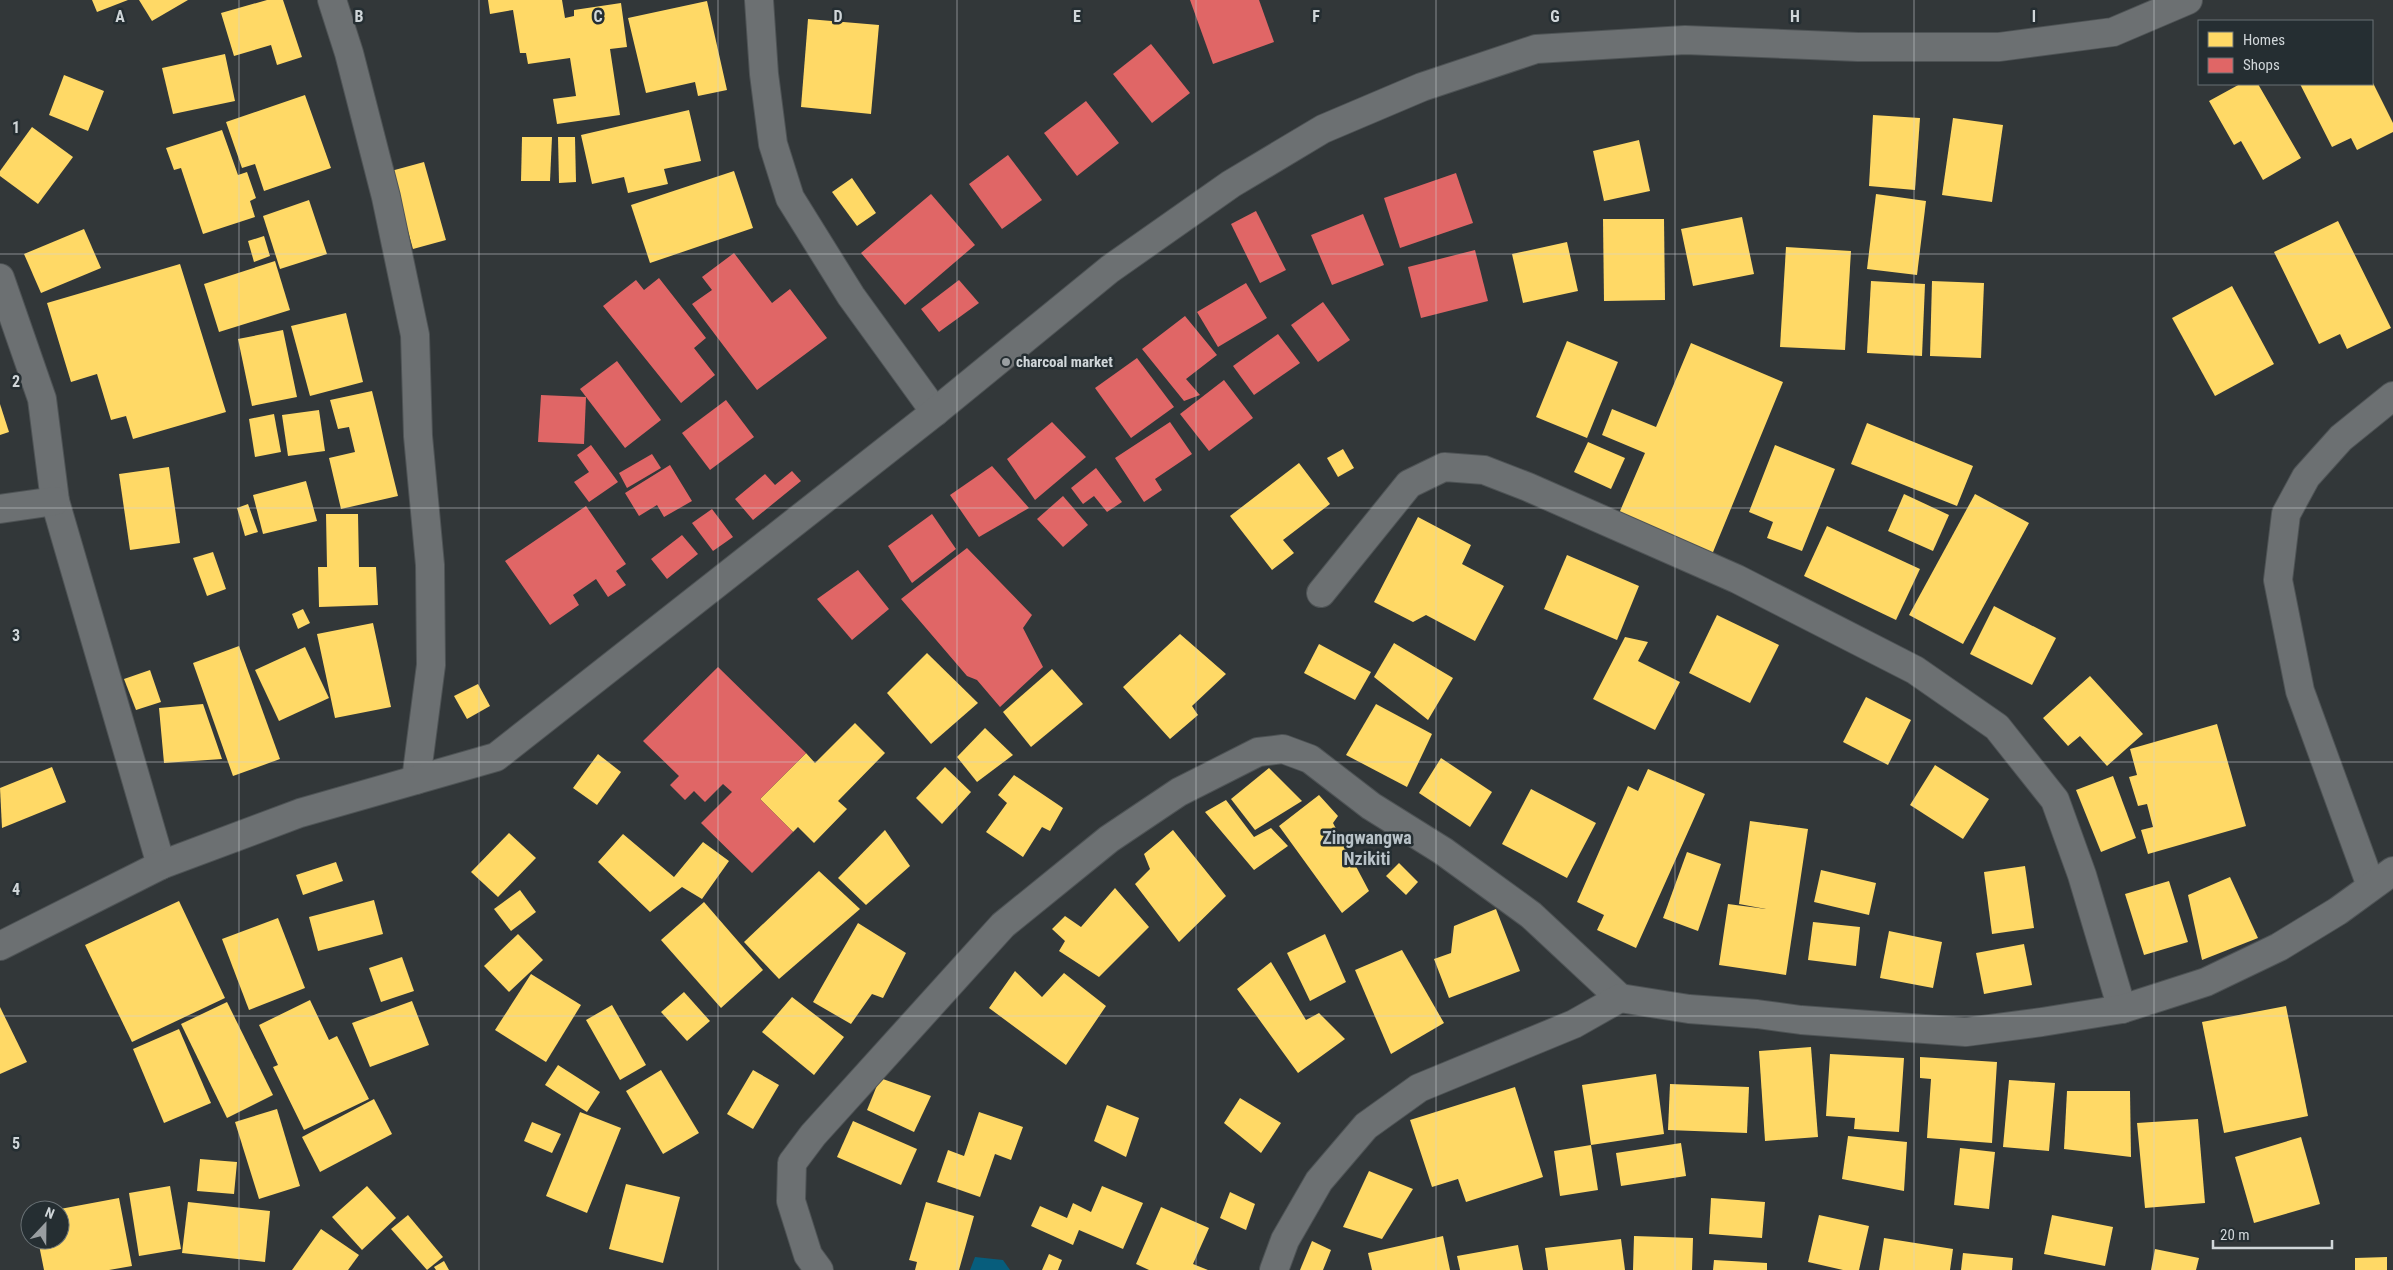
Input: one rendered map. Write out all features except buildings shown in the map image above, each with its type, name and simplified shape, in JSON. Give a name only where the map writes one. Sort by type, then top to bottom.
[{"type":"street","points":[[332,0],[386,197],[415,335],[418,436],[430,565],[431,656],[416,780]]},
{"type":"street","points":[[759,0],[764,74],[773,144],[790,198],[851,296],[935,412]]},
{"type":"street","points":[[0,946],[161,865],[300,813],[496,757],[935,412],[1110,269],[1231,184],[1323,129],[1422,86],[1536,49],[1685,40],[1858,47],[2000,48],[2113,32],[2188,0]]},
{"type":"street","points":[[0,278],[42,399],[55,501],[161,865]]},
{"type":"street","points":[[819,1270],[808,1255],[791,1200],[792,1163],[813,1135],[1003,925],[1109,839],[1179,792],[1258,752],[1283,749],[1310,759],[1371,806],[1443,850],[1530,915],[1620,998],[1689,1009],[1757,1014],[1801,1020],[1966,1032],[2122,1009],[2206,982],[2279,947],[2338,911],[2382,878],[2300,691],[2278,580],[2286,514],[2306,477],[2341,438],[2393,396]]},
{"type":"street","points":[[1321,593],[1408,484],[1444,467],[1484,470],[1528,487],[1737,579],[1915,670],[1997,727],[2055,800],[2082,875],[2122,1009]]},
{"type":"street","points":[[0,509],[55,501]]},
{"type":"street","points":[[1274,1270],[1285,1240],[1319,1181],[1366,1126],[1419,1088],[1574,1024],[1620,998]]},
{"type":"shaded area","points":[[975,1257],[1003,1260],[1010,1270],[970,1270]]},
{"type":"place","name":"charcoal market","points":[[1006,362]]},
{"type":"district","name":"Zingwangwa Nzikiti","points":[[1367,848]]}]
